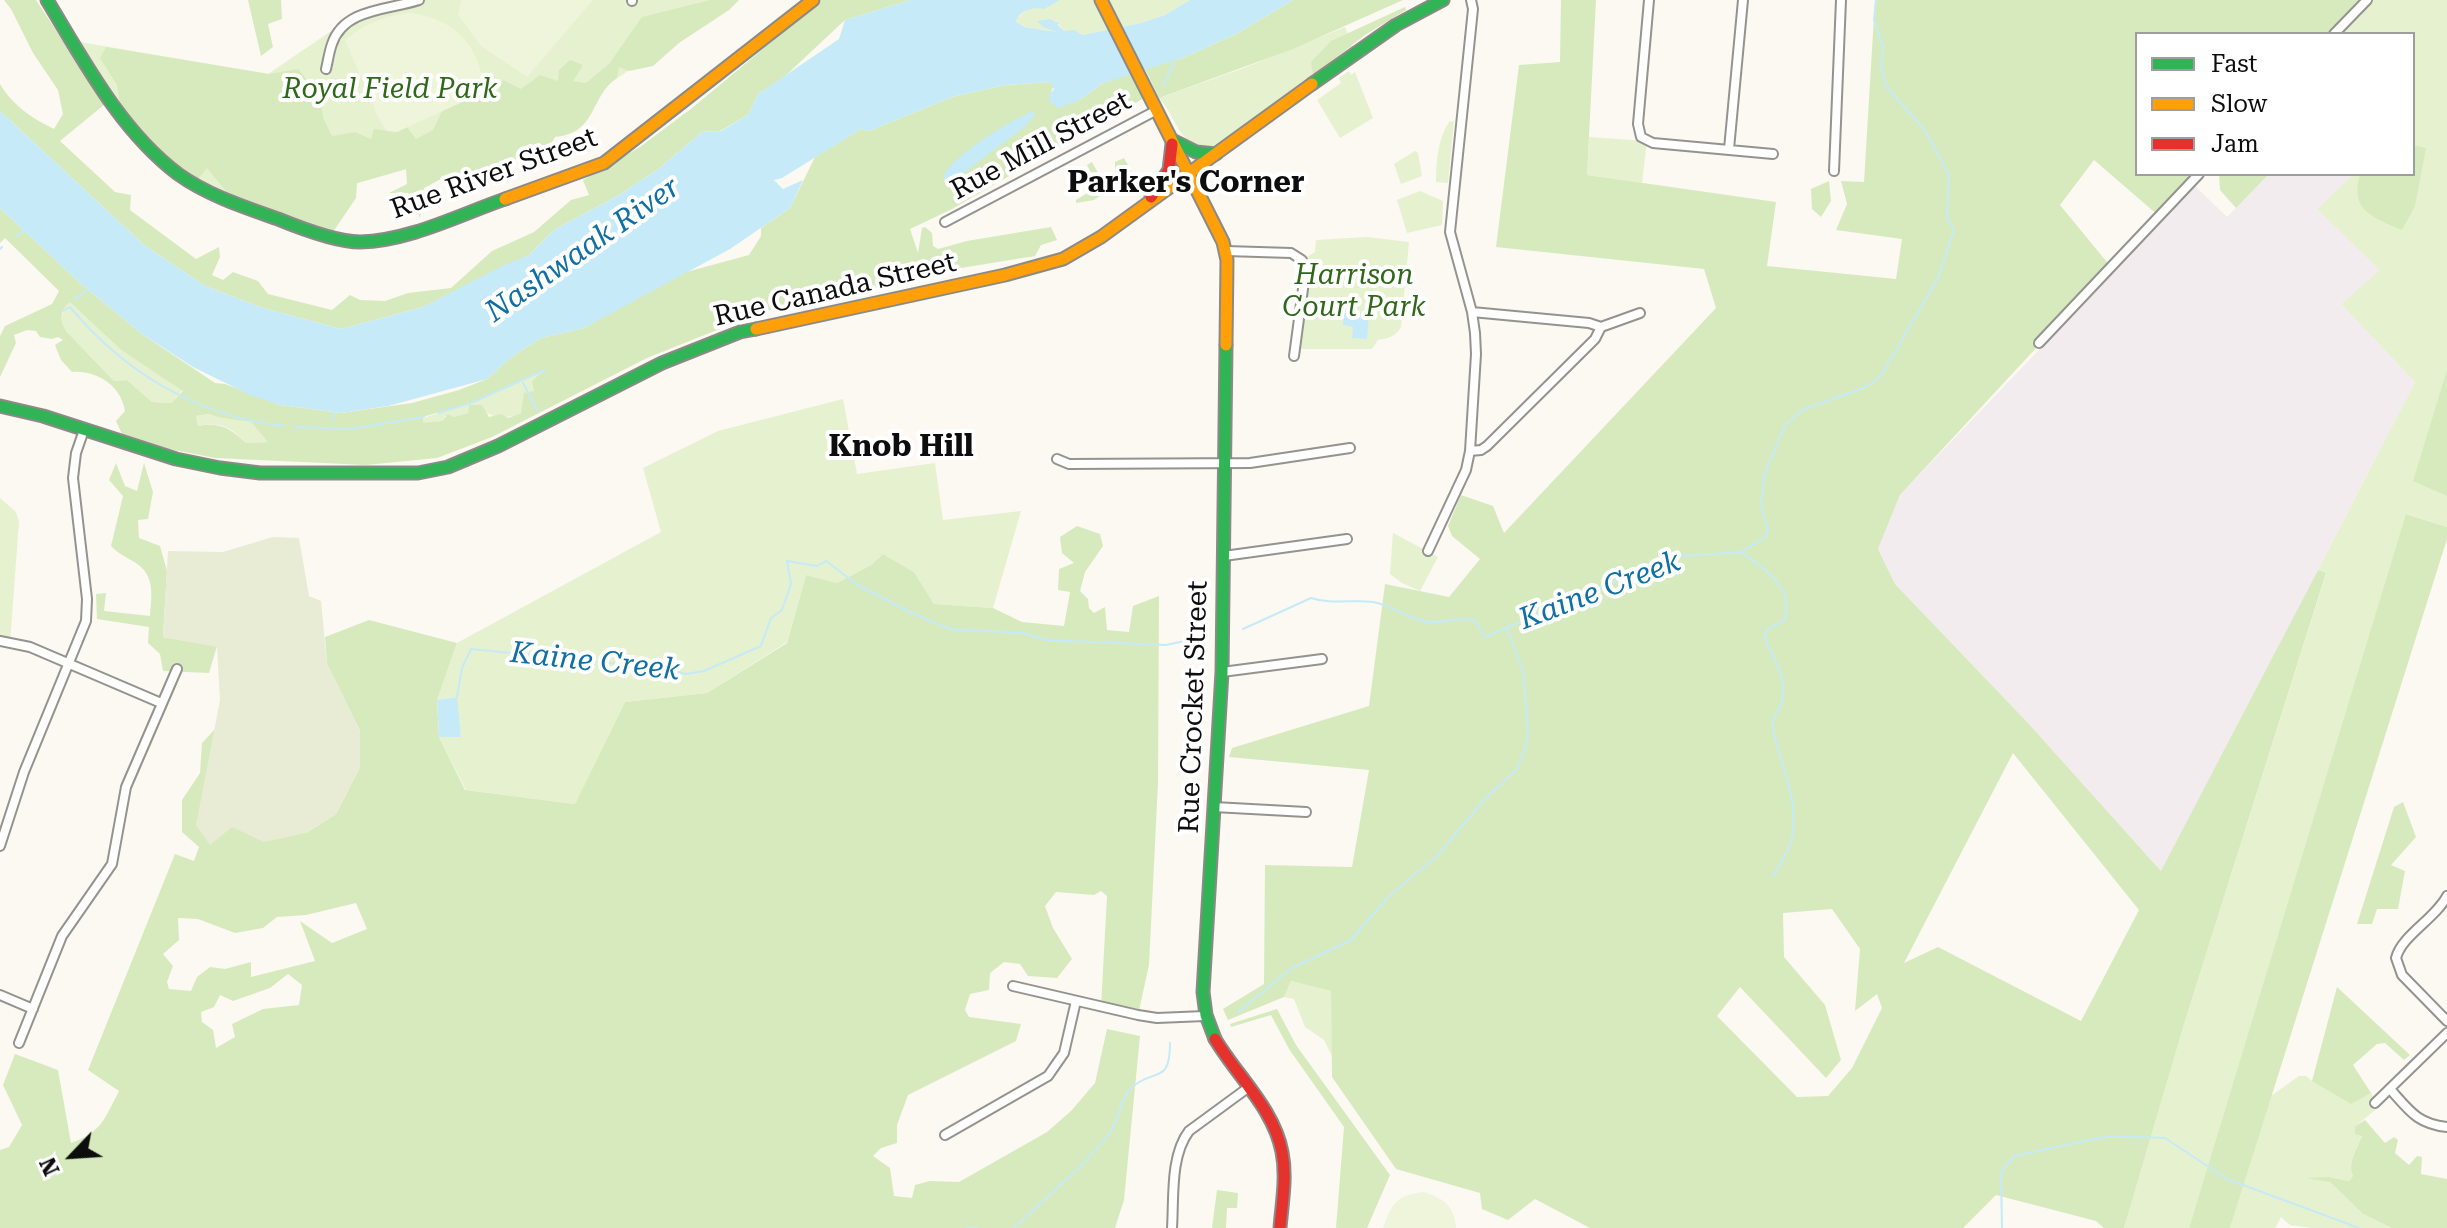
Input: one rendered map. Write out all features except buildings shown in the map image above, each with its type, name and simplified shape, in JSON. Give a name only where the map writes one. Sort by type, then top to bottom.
[{"type":"street","name":"Rue River Street","points":[[47,0],[120,114],[180,175],[230,202],[301,228],[357,242],[395,238],[604,163],[813,0]]},
{"type":"street","points":[[326,69],[332,42],[343,23],[364,13],[419,0]]},
{"type":"street","name":"Rue Crocket Street","points":[[1101,0],[1226,251],[1222,672],[1203,992],[1205,1016],[1221,1050],[1274,1125],[1283,1157],[1280,1228]]},
{"type":"street","name":"Rue Canada Street","points":[[0,406],[43,416],[176,459],[220,468],[334,475],[401,475],[434,471],[478,456],[609,388],[740,332],[1047,265],[1078,251],[1189,175],[1358,50],[1443,0]]},
{"type":"street","points":[[1428,551],[1466,470],[1470,451],[1476,354],[1472,312],[1450,232],[1473,9],[1471,0]]},
{"type":"street","points":[[1649,0],[1638,124],[1641,137],[1653,143],[1773,154]]},
{"type":"street","points":[[1729,149],[1743,0]]},
{"type":"street","points":[[1834,171],[1841,0]]},
{"type":"street","points":[[2336,32],[2367,0]]},
{"type":"street","name":"Rue Mill Street","points":[[945,222],[1157,110]]},
{"type":"street","points":[[1140,209],[1165,179],[1172,160],[1172,140],[1196,152],[1216,154]]},
{"type":"street","points":[[2039,343],[2197,176]]},
{"type":"street","points":[[1226,251],[1291,253],[1304,263],[1304,286],[1294,356]]},
{"type":"street","points":[[1472,312],[1589,323],[1601,327],[1640,313]]},
{"type":"street","points":[[1470,451],[1487,446],[1595,339],[1601,327]]},
{"type":"street","points":[[0,846],[24,772],[83,631],[87,611],[73,478],[76,453],[84,430]]},
{"type":"street","points":[[1057,459],[1069,464],[1225,464],[1350,448]]},
{"type":"street","points":[[1224,556],[1347,539]]},
{"type":"street","points":[[0,641],[30,647],[161,703]]},
{"type":"street","points":[[1222,672],[1322,659]]},
{"type":"street","points":[[19,1043],[62,936],[112,864],[126,787],[177,669]]},
{"type":"street","points":[[1214,807],[1306,812]]},
{"type":"street","points":[[2447,896],[2431,918],[2401,947],[2396,958],[2402,975],[2447,1021]]},
{"type":"street","points":[[1013,986],[1157,1018],[1205,1016]]},
{"type":"street","points":[[0,995],[33,1009]]},
{"type":"street","points":[[945,1135],[1042,1080],[1052,1071],[1064,1053],[1076,1001]]},
{"type":"street","points":[[2375,1103],[2447,1033]]},
{"type":"street","points":[[1172,1228],[1178,1151],[1183,1138],[1249,1087]]},
{"type":"street","points":[[2390,1089],[2420,1120],[2447,1127]]},
{"type":"shaded area","points":[[2267,176],[2351,176],[2317,209],[2381,270],[2341,304],[2415,382],[2162,872],[2028,723],[1895,584],[1878,549],[1900,495],[2037,352],[2191,182],[2227,217]]},
{"type":"green space","points":[[4,0],[36,0],[105,104],[60,141],[115,192],[131,195],[130,210],[196,259],[219,247],[220,257],[212,275],[223,280],[233,272],[258,281],[268,294],[332,310],[350,295],[360,300],[385,301],[408,293],[451,288],[492,251],[534,232],[571,200],[589,195],[583,180],[640,147],[692,108],[822,0],[911,0],[845,20],[783,78],[758,94],[748,115],[720,131],[702,132],[657,170],[619,195],[554,230],[529,255],[423,307],[341,329],[263,308],[205,286],[144,245],[0,111],[0,84],[24,111],[54,129],[63,114],[58,90],[33,53]]},
{"type":"green space","points":[[248,0],[281,0],[282,19],[268,24],[273,47],[261,56]]},
{"type":"green space","name":"Royal Field Park","points":[[419,0],[718,0],[591,96],[446,158],[351,185],[333,232],[263,209],[198,179],[144,134],[114,97],[80,42],[268,74],[343,23]]},
{"type":"green space","points":[[461,0],[593,0],[527,77],[481,46],[458,15]]},
{"type":"green space","points":[[710,0],[739,0],[679,43],[653,66],[629,71],[619,67],[617,78],[608,86],[579,129],[555,137],[549,147],[492,168],[486,180],[478,173],[468,172],[424,188],[420,218],[408,193],[389,193],[407,184],[406,169],[357,183],[356,198],[333,232],[229,195],[207,168],[198,179],[170,160],[120,105],[117,85],[100,58],[106,47],[269,74],[298,69],[321,97],[323,118],[332,136],[355,132],[371,139],[374,129],[397,132],[407,127],[416,139],[433,130],[442,111],[473,97],[494,99],[503,80],[521,89],[540,75],[558,81],[559,70],[570,60],[583,65],[573,81],[586,83],[609,64],[642,17]]},
{"type":"green space","points":[[1060,0],[1190,0],[1165,15],[1141,23],[1082,35],[1064,31],[1056,21],[1048,27],[1057,32],[1015,22],[1028,10]]},
{"type":"green space","points":[[1293,0],[1403,0],[1293,49],[1159,98],[1145,69],[1185,57],[1236,34]]},
{"type":"green space","points":[[1561,0],[1596,0],[1587,175],[1776,202],[1767,266],[1896,279],[1902,239],[1836,230],[1847,204],[1841,181],[1864,182],[1875,0],[2367,0],[2336,32],[2135,32],[2135,176],[2197,176],[2159,216],[2094,160],[2060,205],[2111,267],[1900,495],[1878,549],[1895,584],[2028,723],[2161,871],[2318,570],[2326,573],[2185,1021],[2124,1228],[2104,1228],[2096,1221],[1996,1195],[1963,1228],[1590,1228],[1535,1199],[1508,1220],[1482,1209],[1480,1193],[1396,1169],[1332,1077],[1331,991],[1291,981],[1284,997],[1228,1020],[1223,1009],[1264,984],[1265,865],[1352,867],[1369,770],[1229,757],[1232,748],[1369,706],[1385,584],[1449,597],[1480,559],[1452,536],[1448,526],[1461,495],[1493,506],[1504,533],[1716,308],[1704,269],[1496,247],[1519,65],[1560,62]],"holes":[[[2013,753],[2139,910],[2081,1021],[1938,947],[1904,963]],[[1832,909],[1860,949],[1855,1011],[1877,994],[1882,1008],[1852,1068],[1828,1096],[1797,1097],[1717,1016],[1740,987],[1826,1078],[1841,1060],[1825,1005],[1784,957],[1783,913]]]},
{"type":"green space","points":[[2367,0],[2447,0],[2447,527],[2407,514],[2189,1228],[2124,1228],[2185,1021],[2326,574],[2318,570],[2415,382],[2341,304],[2380,270],[2317,209],[2350,176],[2415,176],[2415,32],[2336,32]]},
{"type":"green space","points":[[1405,7],[1406,10],[1365,35],[1313,75],[1311,62],[1331,41]]},
{"type":"green space","points":[[411,13],[441,21],[463,38],[478,61],[484,92],[397,132],[387,131],[345,40],[376,21]]},
{"type":"green space","points":[[1345,27],[1353,47],[1209,149],[1190,142],[1184,136],[1159,98],[1244,68]]},
{"type":"green space","points":[[1349,71],[1351,75],[1355,72],[1373,118],[1340,138],[1317,100],[1341,83],[1339,78]]},
{"type":"green space","points":[[1131,73],[1144,98],[952,209],[910,229],[918,253],[922,228],[925,227],[932,233],[933,246],[938,249],[1051,227],[1057,240],[1041,245],[1035,256],[905,277],[856,296],[840,290],[805,298],[647,358],[492,437],[437,458],[366,465],[215,458],[169,449],[122,434],[116,421],[125,411],[113,387],[90,374],[72,372],[61,360],[55,345],[63,340],[40,337],[36,331],[27,330],[14,335],[16,343],[0,377],[0,336],[5,326],[52,304],[59,291],[5,238],[0,243],[0,208],[81,284],[142,334],[215,383],[280,405],[341,413],[412,403],[459,390],[487,379],[510,358],[541,338],[584,328],[679,274],[749,255],[761,236],[761,228],[790,208],[815,157],[861,129],[869,131],[952,97],[1005,85],[1050,82],[1054,85],[1051,92],[1080,100],[1101,84]],"holes":[[[70,302],[121,350],[183,391],[171,403],[152,402],[127,380],[114,381],[66,331],[62,315]],[[542,372],[532,381],[534,391],[524,393],[521,413],[508,418],[501,414],[489,417],[482,405],[469,405],[468,413],[454,417],[448,414],[442,421],[423,423],[426,416],[471,403]],[[208,414],[251,422],[268,442],[246,443],[224,427],[198,426],[196,416]]]},
{"type":"green space","points":[[1454,121],[1448,183],[1436,182],[1440,143],[1449,122]]},
{"type":"green space","points":[[1589,137],[1647,141],[1642,183],[1587,175]]},
{"type":"green space","points":[[2415,145],[2426,148],[2415,206],[2402,230],[2367,212],[2358,197],[2360,176],[2415,176]]},
{"type":"green space","points":[[1415,151],[1422,176],[1401,184],[1394,164]]},
{"type":"green space","points":[[1124,158],[1139,184],[1132,189],[1121,182],[1094,200],[1076,203],[1092,190],[1094,180],[1087,165],[1092,162],[1102,180],[1115,175],[1115,162]]},
{"type":"green space","points":[[2219,176],[2267,176],[2236,208],[2220,190]]},
{"type":"green space","points":[[1829,181],[1831,201],[1821,217],[1812,209],[1811,189]]},
{"type":"green space","points":[[1420,191],[1443,201],[1442,225],[1407,233],[1397,200]]},
{"type":"green space","name":"Harrison Court Park","points":[[1367,237],[1409,242],[1401,327],[1391,336],[1378,340],[1372,349],[1297,349],[1302,260],[1315,252],[1316,240]]},
{"type":"green space","points":[[70,301],[121,350],[183,390],[171,403],[152,402],[127,380],[114,381],[66,331],[62,316]]},
{"type":"green space","points":[[545,370],[521,413],[499,417],[469,406],[468,413],[445,416],[442,421],[423,424],[423,418],[471,403]]},
{"type":"green space","points":[[2447,370],[2447,496],[2413,481]]},
{"type":"green space","points":[[843,399],[857,474],[935,463],[943,520],[1021,511],[993,608],[934,604],[914,572],[883,554],[871,565],[837,583],[806,575],[787,642],[707,693],[625,702],[575,804],[466,790],[439,737],[461,736],[456,697],[437,700],[457,643],[661,532],[643,468],[718,431]]},
{"type":"green space","points":[[208,414],[251,422],[269,442],[246,443],[225,427],[198,426],[196,416]]},
{"type":"green space","points":[[116,463],[125,486],[137,491],[144,463],[153,492],[148,519],[138,520],[139,538],[160,546],[167,571],[163,637],[217,646],[209,673],[163,671],[160,654],[148,643],[149,627],[97,619],[96,594],[106,593],[104,611],[150,616],[151,591],[146,573],[111,546],[123,496],[109,480]]},
{"type":"green space","points":[[0,498],[16,512],[19,522],[10,643],[0,641]]},
{"type":"green space","points":[[2406,514],[2447,527],[2447,539],[2230,1228],[2189,1228]]},
{"type":"green space","points":[[1077,526],[1100,534],[1103,546],[1085,572],[1080,591],[1088,599],[1089,608],[1094,613],[1105,607],[1107,630],[1129,632],[1133,606],[1159,596],[1158,783],[1149,965],[1138,1015],[1101,1007],[1107,896],[1101,891],[1094,895],[1056,892],[1045,906],[1053,928],[1072,959],[1057,978],[1028,976],[1020,964],[1004,962],[990,973],[989,990],[970,994],[965,1010],[969,1017],[1021,1024],[1016,1041],[908,1095],[897,1125],[897,1143],[881,1148],[873,1156],[890,1168],[894,1196],[912,1198],[915,1185],[930,1181],[959,1182],[1047,1132],[1071,1111],[1095,1083],[1107,1029],[1140,1036],[1124,1200],[1115,1228],[0,1228],[0,1150],[9,1147],[22,1125],[3,1085],[15,1054],[58,1070],[71,1143],[96,1129],[119,1091],[88,1070],[175,854],[194,861],[199,847],[182,832],[182,800],[200,773],[202,743],[215,729],[208,776],[231,827],[306,833],[336,814],[360,767],[360,731],[327,664],[325,637],[369,620],[457,643],[437,700],[439,737],[465,790],[575,804],[625,702],[707,693],[787,643],[806,575],[837,583],[871,565],[883,554],[914,572],[934,604],[993,608],[1022,622],[1064,626],[1070,592],[1058,590],[1059,569],[1074,563],[1062,553],[1060,537]],"holes":[[[356,903],[367,929],[332,943],[300,921],[315,961],[251,977],[251,962],[225,969],[210,967],[197,977],[191,991],[169,989],[167,982],[173,966],[163,954],[179,940],[178,918],[198,919],[235,933],[263,928],[277,917],[306,915]],[[288,974],[302,985],[299,1005],[263,1009],[232,1024],[235,1037],[216,1048],[213,1030],[202,1022],[201,1012],[214,1007],[220,995],[233,1001],[270,988]]]},
{"type":"green space","points":[[1393,533],[1438,557],[1420,591],[1390,574]]},
{"type":"green space","points":[[273,537],[299,538],[309,596],[321,601],[327,664],[360,731],[360,767],[336,814],[306,833],[264,842],[232,827],[210,845],[196,825],[220,700],[217,647],[163,637],[168,551],[223,552]]},
{"type":"green space","points":[[2403,802],[2416,837],[2391,865],[2405,871],[2398,909],[2377,909],[2372,924],[2357,924],[2394,807]]},
{"type":"green space","points":[[1291,981],[1331,991],[1332,1056],[1324,1040],[1305,1027],[1294,999],[1284,997]]},
{"type":"green space","points":[[2337,987],[2410,1055],[2404,1060],[2385,1043],[2377,1044],[2353,1065],[2371,1093],[2351,1104],[2312,1081]]},
{"type":"green space","points":[[1277,1009],[1296,1045],[1390,1175],[1367,1228],[1336,1228],[1344,1127],[1289,1049],[1271,1015],[1231,1027],[1230,1024]]},
{"type":"green space","points":[[2339,1063],[2371,1093],[2378,1108],[2355,1126],[2362,1135],[2352,1161],[2353,1176],[2349,1181],[2329,1177],[2330,1182],[2363,1214],[2392,1228],[2313,1228],[2290,1225],[2281,1217],[2275,1228],[2230,1228],[2271,1096],[2299,1076],[2306,1076],[2312,1081]]},
{"type":"green space","points":[[2365,1120],[2385,1143],[2394,1137],[2398,1140],[2395,1153],[2409,1165],[2417,1156],[2422,1157],[2421,1174],[2447,1179],[2447,1228],[2392,1228],[2363,1214],[2330,1182],[2306,1178],[2329,1177],[2349,1181],[2353,1176],[2353,1156],[2362,1136],[2355,1134],[2355,1126]]},
{"type":"green space","points":[[1217,1190],[1238,1193],[1237,1208],[1227,1208],[1226,1228],[1212,1228]]},
{"type":"green space","points":[[1423,1192],[1450,1208],[1456,1228],[1383,1228],[1396,1202]]},
{"type":"water","name":"Nashwaak River","points":[[911,0],[1060,0],[1044,9],[1027,10],[1016,22],[1025,27],[1057,32],[1037,21],[1049,19],[1059,23],[1064,31],[1074,30],[1082,35],[1141,23],[1165,15],[1190,0],[1293,0],[1236,34],[1185,57],[1101,84],[1080,100],[1059,108],[1050,102],[1049,95],[1054,89],[1050,82],[1005,85],[952,97],[869,131],[861,129],[774,180],[783,189],[803,180],[790,208],[730,249],[584,328],[541,338],[510,358],[487,379],[388,406],[341,413],[280,405],[250,395],[193,367],[142,334],[81,284],[0,208],[0,111],[144,245],[205,286],[263,308],[341,329],[423,307],[529,255],[554,230],[619,195],[657,170],[702,132],[721,131],[748,115],[758,94],[839,39],[845,20]]},
{"type":"water","points":[[1034,111],[1026,126],[955,179],[947,181],[944,178],[947,170],[968,150],[1012,121]]},
{"type":"water","points":[[1344,311],[1369,313],[1367,339],[1352,338],[1353,327],[1343,325]]},
{"type":"water","points":[[457,697],[461,737],[439,737],[437,700]]},
{"type":"waterway","name":"Kaine Creek","points":[[1243,629],[1311,598],[1373,602],[1424,621],[1475,621],[1485,637],[1654,565],[1682,556],[1741,552],[1764,538],[1768,530],[1761,505],[1765,473],[1785,425],[1802,410],[1866,387],[1880,377],[1938,278],[1954,230],[1947,217],[1949,175],[1926,132],[1886,86],[1881,67],[1883,47],[1874,20],[1876,0]]},
{"type":"waterway","points":[[1164,85],[1174,61]]},
{"type":"waterway","points":[[16,236],[26,230]]},
{"type":"waterway","points":[[75,299],[88,289]]},
{"type":"waterway","points":[[62,311],[70,307],[114,352],[165,388],[222,412],[284,426]]},
{"type":"waterway","points":[[438,413],[471,403],[545,370]]},
{"type":"waterway","points":[[523,383],[537,410]]},
{"type":"waterway","points":[[332,421],[334,412]]},
{"type":"waterway","points":[[294,427],[351,429],[423,417]]},
{"type":"waterway","points":[[1742,553],[1776,581],[1782,589],[1786,609],[1784,621],[1768,629],[1764,637],[1783,683],[1782,700],[1773,729],[1788,783],[1794,824],[1791,843],[1773,876]]},
{"type":"waterway","name":"Kaine Creek","points":[[457,697],[462,668],[471,649],[661,668],[686,674],[704,671],[761,646],[771,618],[782,610],[791,584],[787,561],[817,566],[826,561],[858,585],[950,629],[1023,633],[1046,640],[1166,645],[1204,637]]},
{"type":"waterway","points":[[1238,1012],[1292,968],[1351,940],[1389,896],[1438,855],[1484,800],[1517,769],[1527,743],[1528,728],[1523,671],[1507,629]]},
{"type":"waterway","points":[[1014,1228],[1100,1146],[1113,1128],[1131,1088],[1164,1071],[1170,1043]]},
{"type":"waterway","points":[[2002,1228],[2001,1172],[2014,1156],[2109,1136],[2165,1138],[2227,1179],[2359,1228]]},
{"type":"waterway","points":[[966,1228],[977,1228]]},
{"type":"traffic: fast","points":[[47,0],[89,70],[138,137],[178,174],[226,200],[318,234],[360,242],[415,232],[505,199]]},
{"type":"traffic: fast","points":[[1312,84],[1396,25],[1443,0]]},
{"type":"traffic: fast","points":[[1172,140],[1196,152],[1216,154]]},
{"type":"traffic: fast","points":[[0,406],[43,416],[176,459],[220,468],[260,473],[418,473],[448,467],[498,446],[662,363],[740,332],[756,329]]},
{"type":"traffic: fast","points":[[1215,1039],[1206,1015],[1203,992],[1222,672],[1226,345]]},
{"type":"traffic: slow","points":[[505,199],[604,163],[813,0]]},
{"type":"traffic: slow","points":[[1101,0],[1223,242],[1227,260],[1226,345]]},
{"type":"traffic: slow","points":[[756,329],[1005,275],[1063,259],[1101,237],[1312,84]]},
{"type":"traffic: jam","points":[[1151,197],[1169,170],[1172,144]]},
{"type":"traffic: jam","points":[[1215,1039],[1263,1107],[1278,1136],[1284,1171],[1280,1228]]},
{"type":"district","name":"Parker's Corner","points":[[1186,183]]},
{"type":"district","name":"Knob Hill","points":[[901,447]]}]
